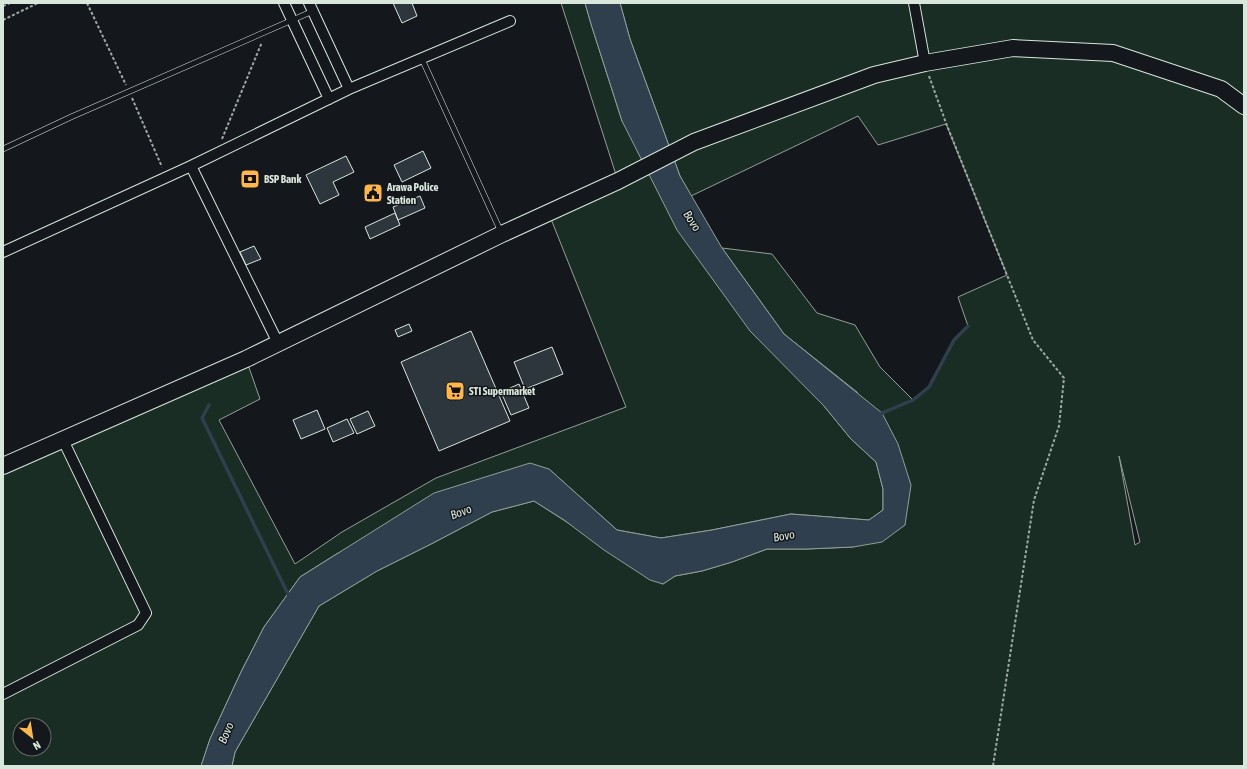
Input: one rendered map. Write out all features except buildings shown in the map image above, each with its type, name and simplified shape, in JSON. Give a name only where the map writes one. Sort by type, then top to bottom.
[{"type":"main road","points":[[3,466],[246,359],[502,234],[549,214],[694,142],[874,75],[924,63],[1013,48],[1113,53],[1221,89],[1244,106]]},
{"type":"street","points":[[284,3],[329,99]]},
{"type":"street","points":[[914,3],[924,63]]},
{"type":"street","points":[[311,7],[349,89]]},
{"type":"street","points":[[3,252],[191,166],[349,89],[510,21]]},
{"type":"street","points":[[191,166],[278,343]]},
{"type":"street","points":[[3,694],[138,625],[146,613],[63,440]]},
{"type":"lane","points":[[3,149],[71,117],[267,32],[292,20],[311,7]]},
{"type":"lane","points":[[422,58],[502,234]]},
{"type":"path","points":[[3,5],[10,3]]},
{"type":"path","points":[[3,20],[38,3]]},
{"type":"path","points":[[215,154],[267,32]]},
{"type":"path","points":[[924,63],[946,123],[1033,340],[1064,378],[1059,426],[1034,500],[993,766]]},
{"type":"green space","points":[[561,3],[585,3],[622,121],[824,406],[851,439],[876,462],[883,489],[883,510],[869,520],[791,514],[712,530],[661,538],[617,530],[549,469],[338,553],[300,577],[264,627],[210,739],[201,766],[3,766],[3,466],[246,359],[260,399],[219,420],[295,564],[342,532],[436,478],[626,407],[549,214],[618,181]]},
{"type":"green space","points":[[620,3],[1244,3],[1244,766],[232,766],[235,752],[319,606],[377,571],[492,512],[534,501],[663,584],[675,576],[702,571],[767,549],[853,547],[905,525],[857,392],[784,334],[722,248],[772,254],[817,313],[855,325],[880,367],[913,400],[929,387],[954,340],[968,326],[958,297],[1007,275],[946,124],[878,145],[858,116],[691,196],[680,176],[630,39]],"holes":[[[1119,456],[1140,542],[1135,545]]]},
{"type":"water","name":"Bovo","points":[[585,3],[620,3],[630,39],[680,176],[722,248],[784,334],[882,413],[898,444],[911,485],[905,525],[882,542],[853,547],[767,549],[702,571],[675,576],[663,584],[650,580],[534,501],[492,512],[377,571],[319,606],[235,752],[232,766],[201,766],[210,739],[264,627],[300,577],[434,493],[530,463],[549,469],[617,530],[661,538],[712,530],[791,514],[869,520],[883,510],[883,489],[876,462],[851,439],[824,406],[750,331],[677,230],[622,121]]},
{"type":"waterway","points":[[880,415],[913,400],[929,387],[954,340],[968,326]]},
{"type":"waterway","points":[[209,405],[202,418],[289,596]]},
{"type":"place","name":"BSP Bank","points":[[250,179]]},
{"type":"place","name":"Arawa Police Station","points":[[373,193]]},
{"type":"place","name":"STI Supermarket","points":[[455,391]]}]
